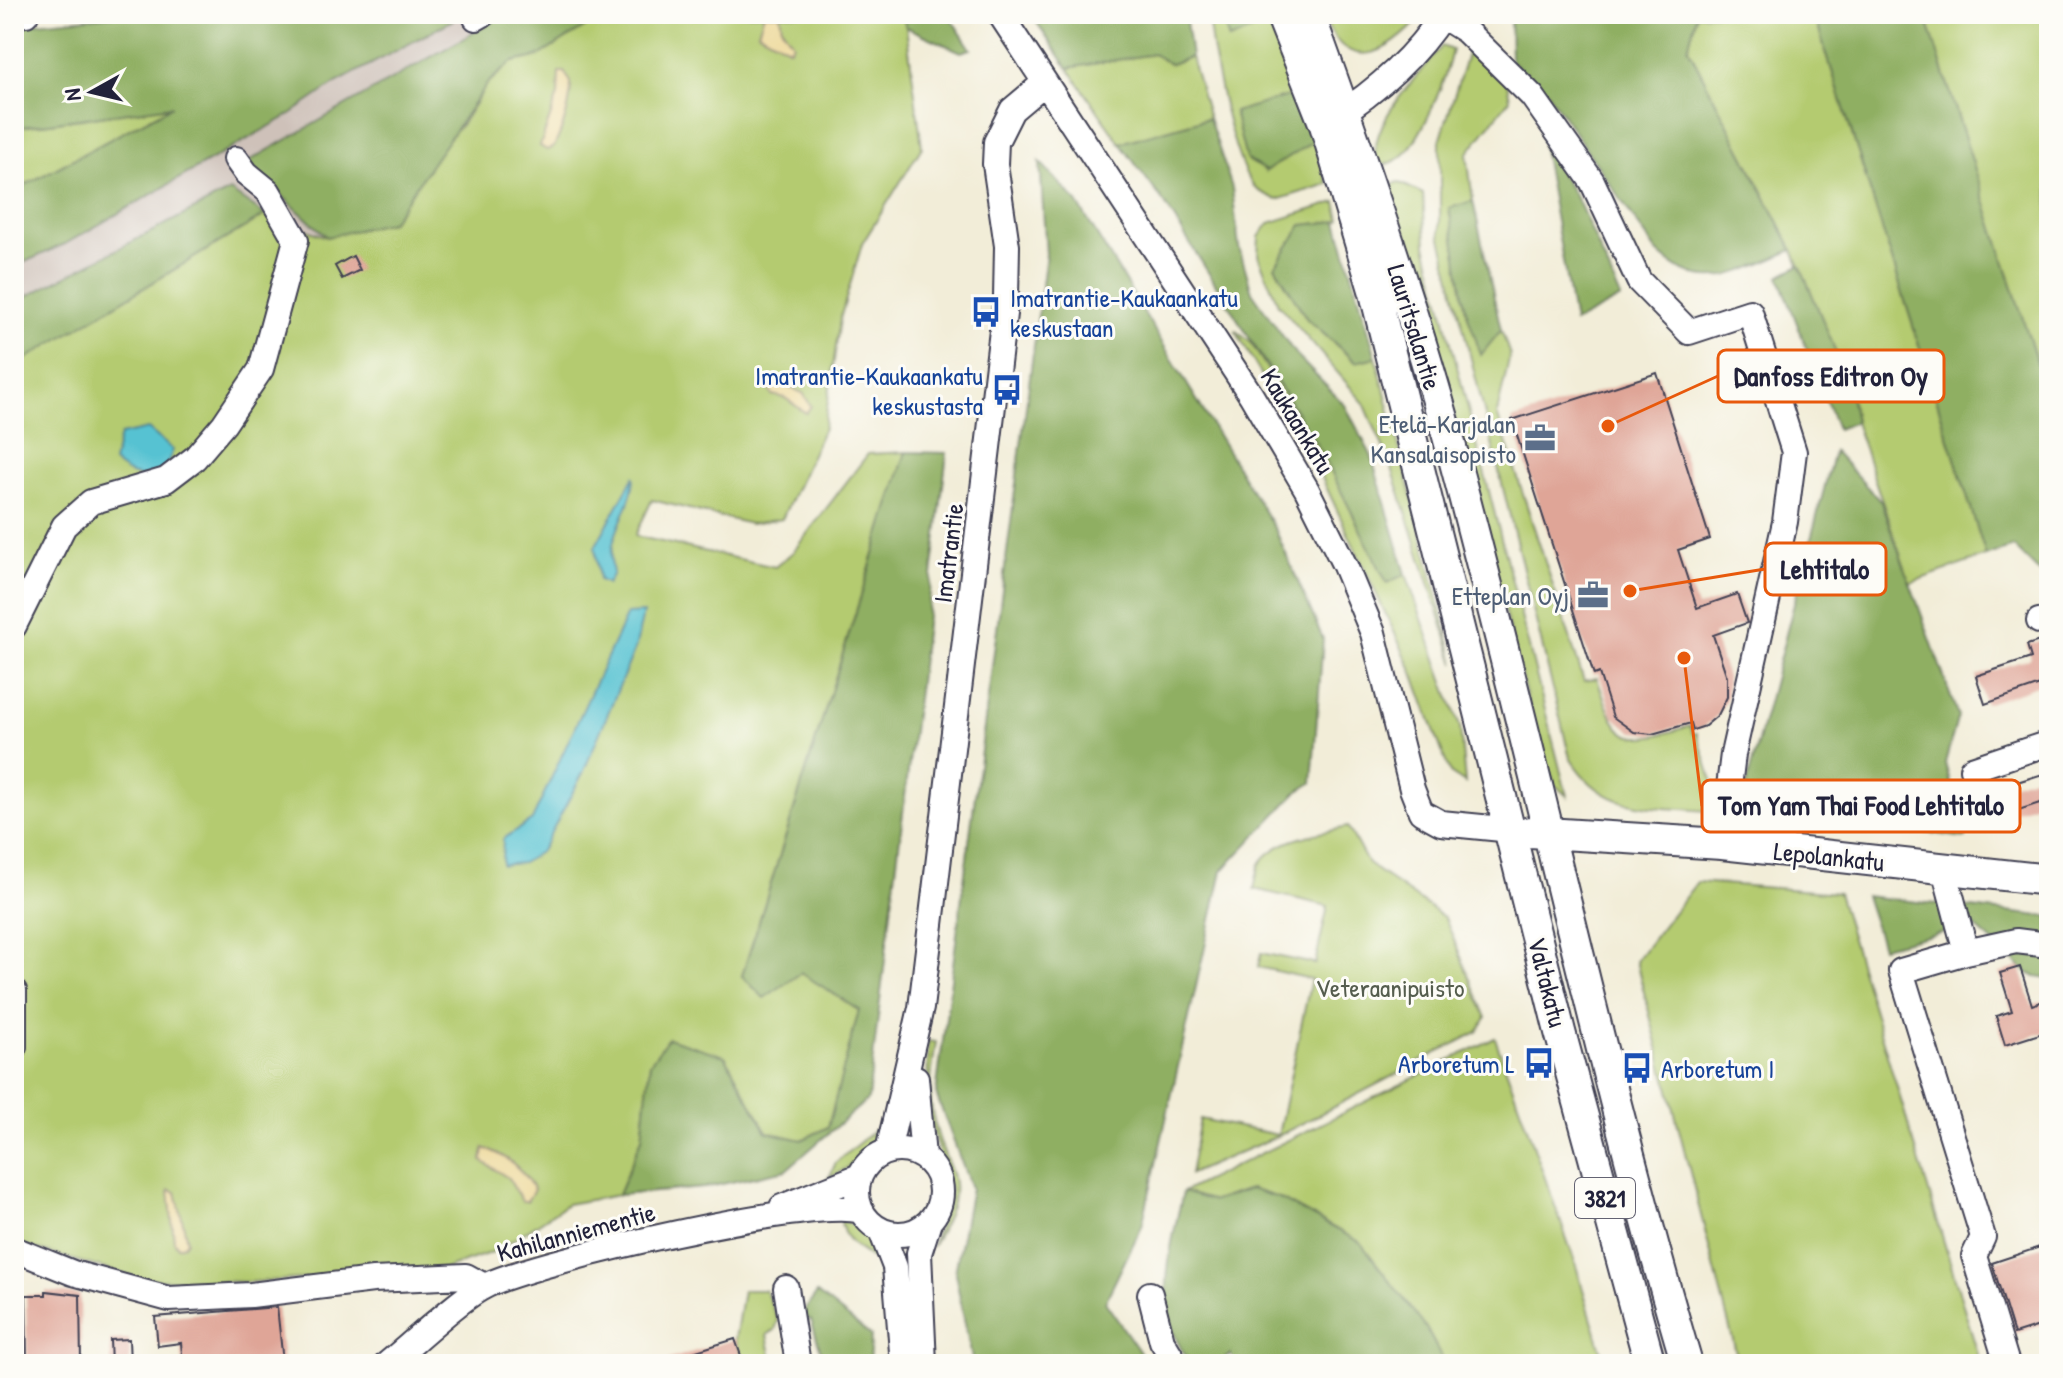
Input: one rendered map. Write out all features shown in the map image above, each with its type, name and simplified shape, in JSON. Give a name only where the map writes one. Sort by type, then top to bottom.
[{"type":"main road","name":"Lauritsalantie","points":[[1281,14],[1334,119],[1408,301],[1446,429],[1548,833]]},
{"type":"main road","name":"Lauritsalantie","points":[[1309,14],[1379,307],[1512,830]]},
{"type":"main road","name":"Lepolankatu","points":[[1512,830],[1722,844],[2049,880]]},
{"type":"main road","name":"Valtakatu","points":[[1512,830],[1560,1032],[1650,1364]]},
{"type":"main road","name":"Valtakatu","points":[[1548,833],[1687,1364]]},
{"type":"street","points":[[14,16],[26,14]]},
{"type":"street","name":"Kaukaankatu","points":[[1000,14],[1251,395],[1307,490],[1345,566],[1373,633],[1412,789],[1421,812],[1441,823],[1512,830]]},
{"type":"street","points":[[1334,119],[1391,76],[1429,35],[1442,15],[1466,31],[1532,96],[1592,181],[1639,281],[1689,332],[1750,312],[1794,452],[1785,522],[1733,754],[1722,844]]},
{"type":"street","name":"Imatrantie","points":[[888,1151],[914,1048],[1006,297],[1007,246],[995,164],[996,142],[1012,110],[1044,83]]},
{"type":"street","points":[[14,626],[64,526],[91,502],[166,480],[195,458],[224,424],[261,369],[285,293],[296,240],[268,191],[246,173],[236,159]]},
{"type":"street","points":[[1972,769],[2049,743]]},
{"type":"street","points":[[1944,869],[1966,952]]},
{"type":"street","points":[[2007,1364],[1974,1256],[1983,1237],[1901,971],[2016,941],[2049,945]]},
{"type":"street","points":[[14,991],[14,1047]]},
{"type":"street","name":"Imatrantie","points":[[914,1048],[923,1157]]},
{"type":"street","points":[[903,1364],[895,1267],[881,1231],[861,1211],[857,1191],[860,1176],[871,1160],[888,1151],[912,1152],[923,1157],[938,1176],[941,1188],[937,1212],[929,1222],[919,1253],[924,1364]]},
{"type":"street","name":"Kahilanniementie","points":[[758,1218],[860,1176]]},
{"type":"street","name":"Kahilanniementie","points":[[387,1364],[484,1286],[622,1246],[758,1218],[845,1207],[861,1211]]},
{"type":"street","points":[[881,1231],[907,1234],[929,1222]]},
{"type":"street","points":[[14,1249],[73,1273],[169,1299],[251,1295],[373,1280],[466,1276],[484,1286]]},
{"type":"street","points":[[786,1288],[798,1364]]},
{"type":"street","points":[[1150,1294],[1162,1341],[1176,1364]]},
{"type":"shaded area","points":[[464,14],[506,14],[246,163],[327,237],[265,215],[230,191],[14,303],[14,267],[65,244],[291,114],[336,83]]},
{"type":"green space","points":[[130,14],[464,14],[336,83],[291,114],[65,244],[14,267],[14,191],[172,106],[14,128],[14,25]]},
{"type":"green space","points":[[506,14],[606,14],[537,57],[512,62],[488,83],[391,222],[327,237],[246,163]]},
{"type":"green space","points":[[606,14],[902,14],[906,27],[922,147],[862,244],[840,319],[824,428],[782,519],[750,524],[652,500],[635,536],[775,567],[793,552],[868,454],[906,452],[742,976],[801,972],[859,1011],[828,1127],[802,1140],[767,1132],[725,1056],[650,1063],[642,1138],[618,1195],[567,1204],[498,1250],[439,1271],[250,1282],[141,1279],[14,1243],[14,366],[265,215],[327,237],[461,125],[488,83],[512,62],[537,57]]},
{"type":"green space","points":[[902,14],[948,14],[971,49],[961,52],[906,27]]},
{"type":"green space","points":[[1031,14],[1185,14],[1191,57],[1170,64],[1153,54],[1068,68]]},
{"type":"green space","points":[[1208,14],[1221,14],[1229,40],[1273,22],[1298,93],[1266,171],[1314,141],[1328,184],[1277,200],[1255,188],[1246,175],[1231,131],[1213,53]]},
{"type":"green space","points":[[1221,14],[1270,14],[1273,22],[1229,40]]},
{"type":"green space","points":[[1322,14],[1424,14],[1382,49],[1356,53],[1343,47]]},
{"type":"green space","points":[[1510,14],[1697,14],[1688,48],[1793,250],[1739,272],[1706,277],[1690,274],[1656,251],[1547,92],[1511,61]]},
{"type":"green space","points":[[1697,14],[1814,14],[1986,556],[1910,583],[1855,422],[1847,379],[1793,250],[1688,48]]},
{"type":"green space","points":[[1814,14],[1925,14],[2049,400],[2049,582],[2014,547],[1986,556]]},
{"type":"green space","points":[[1925,14],[2049,14],[2049,400],[2041,376]]},
{"type":"green space","points":[[1442,46],[1452,50],[1449,62],[1440,90],[1420,132],[1402,157],[1376,167],[1375,150],[1386,118],[1407,87]]},
{"type":"green space","points":[[1469,48],[1507,83],[1510,99],[1467,154],[1473,201],[1449,209],[1481,354],[1501,330],[1510,355],[1497,414],[1584,681],[1597,678],[1611,715],[1627,734],[1651,736],[1690,726],[1693,734],[1697,733],[1713,783],[1707,811],[1647,806],[1613,798],[1583,776],[1570,758],[1440,234],[1440,141]]},
{"type":"green space","points":[[1153,54],[1170,64],[1191,57],[1209,118],[1120,143],[1068,68]]},
{"type":"green space","points":[[1298,93],[1314,141],[1266,171],[1246,159],[1234,112]]},
{"type":"green space","points":[[175,105],[16,190],[14,191],[14,128]]},
{"type":"green space","points":[[1209,118],[1232,188],[1239,247],[1252,292],[1296,355],[1345,405],[1371,455],[1406,574],[1387,583],[1322,453],[1165,204],[1120,143]]},
{"type":"green space","points":[[1542,143],[1579,203],[1621,298],[1574,323]]},
{"type":"green space","points":[[1040,162],[1077,202],[1276,531],[1323,639],[1312,783],[1296,793],[1222,871],[1142,1226],[1105,1302],[1148,1364],[973,1364],[955,1273],[971,1188],[936,1094],[1046,254]]},
{"type":"green space","points":[[1398,182],[1423,194],[1426,245],[1567,796],[1556,786],[1541,753],[1422,293],[1384,189]]},
{"type":"green space","points":[[230,191],[265,215],[14,366],[14,303]]},
{"type":"green space","points":[[1473,201],[1501,330],[1481,355],[1465,307],[1449,208]]},
{"type":"green space","points":[[1336,202],[1340,219],[1275,266],[1307,319],[1355,362],[1376,357],[1455,664],[1391,465],[1364,403],[1278,304],[1258,255],[1259,237],[1269,223]]},
{"type":"green space","points":[[1337,221],[1376,357],[1356,362],[1307,319],[1275,266],[1302,225]]},
{"type":"green space","points":[[1800,265],[1847,379],[1855,422],[1837,429],[1779,276]]},
{"type":"green space","points":[[1235,330],[1250,342],[1322,453],[1387,582],[1406,574],[1460,727],[1465,783],[1450,773],[1412,670],[1322,478]]},
{"type":"green space","points":[[1834,451],[1881,502],[1958,716],[1945,763],[1965,838],[1741,806]]},
{"type":"green space","points":[[906,452],[947,453],[868,1099],[786,1170],[704,1188],[618,1195],[642,1138],[650,1063],[668,1038],[725,1056],[767,1132],[802,1140],[828,1127],[859,1010],[801,973],[764,998],[742,976]]},
{"type":"green space","name":"Veteraanipuisto","points":[[1348,827],[1368,864],[1445,918],[1486,1018],[1477,1032],[1278,1136],[1190,1174],[1200,1119],[1278,1135],[1311,979],[1258,967],[1261,953],[1315,964],[1328,906],[1254,889],[1260,864],[1267,855],[1288,842]]},
{"type":"green space","points":[[1697,882],[1838,893],[1981,1364],[1739,1364],[1636,961]]},
{"type":"green space","points":[[1865,896],[2049,917],[2049,980],[2029,974],[1973,925],[1882,947]]},
{"type":"green space","points":[[1495,1038],[1574,1259],[1605,1364],[1445,1364],[1426,1328],[1279,1198],[1250,1189],[1214,1201],[1183,1192]]},
{"type":"green space","points":[[928,1041],[936,1042],[931,1085],[932,1111],[954,1189],[945,1222],[932,1247],[950,1191],[927,1112]]},
{"type":"green space","points":[[884,1122],[870,1148],[847,1168],[829,1178],[836,1162]]},
{"type":"green space","points":[[1250,1189],[1279,1198],[1360,1242],[1426,1328],[1445,1364],[1237,1364],[1230,1354],[1218,1364],[1193,1364],[1179,1346],[1167,1304],[1169,1258],[1183,1192],[1214,1201]]},
{"type":"green space","points":[[841,1219],[867,1234],[880,1254],[872,1258],[856,1247],[844,1232]]},
{"type":"green space","points":[[743,1290],[765,1290],[778,1320],[775,1330],[767,1335],[773,1364],[744,1364],[735,1339]]},
{"type":"green space","points":[[817,1293],[871,1336],[869,1364],[825,1364],[811,1320],[799,1318]]},
{"type":"sand","points":[[764,14],[780,14],[782,28],[793,43],[790,49],[758,32]]},
{"type":"sand","points":[[559,72],[564,72],[571,82],[570,98],[554,147],[547,150],[540,146],[558,95]]},
{"type":"sand","points":[[773,381],[803,393],[811,406],[806,413],[785,398],[772,395],[768,388]]},
{"type":"sand","points":[[484,1148],[507,1159],[525,1176],[534,1190],[527,1201],[522,1201],[508,1178],[482,1161]]},
{"type":"sand","points":[[169,1190],[176,1192],[187,1241],[178,1247],[174,1241]]},
{"type":"water","points":[[148,429],[173,450],[164,472],[143,477],[113,462],[120,435]]},
{"type":"water","points":[[634,476],[629,501],[612,548],[613,573],[607,584],[599,580],[595,547]]},
{"type":"water","points":[[643,613],[636,646],[583,773],[541,851],[522,863],[502,865],[503,839],[532,820],[627,614]]},
{"type":"building","points":[[353,256],[360,270],[342,279],[335,266]]},
{"type":"building","points":[[1657,373],[1710,539],[1678,550],[1697,608],[1737,594],[1747,623],[1713,635],[1727,677],[1727,697],[1718,715],[1705,726],[1693,730],[1691,723],[1652,734],[1634,732],[1613,717],[1599,673],[1594,675],[1512,420]]},
{"type":"building","points":[[2046,639],[2049,702],[2046,702],[2040,685],[1985,704],[1976,676],[2031,658],[2027,645]]},
{"type":"building","points":[[2049,772],[2049,800],[1985,821],[1976,795]]},
{"type":"building","points":[[2020,967],[2032,1005],[2049,999],[2049,1031],[2005,1045],[1996,1016],[2012,1011],[2000,973]]},
{"type":"building","points":[[2049,1244],[2049,1323],[2014,1334],[1992,1263]]},
{"type":"building","points":[[46,1291],[80,1295],[81,1364],[27,1364],[26,1295],[46,1295]]},
{"type":"building","points":[[277,1307],[283,1362],[183,1364],[181,1343],[158,1346],[155,1317]]},
{"type":"building","points":[[129,1339],[130,1364],[111,1364],[110,1340]]},
{"type":"building","points":[[735,1339],[744,1364],[667,1364],[667,1360]]},
{"type":"place","name":"Imatrantie-Kaukaankatu keskustaan","points":[[986,312]]},
{"type":"place","name":"Imatrantie-Kaukaankatu keskustasta","points":[[1007,390]]},
{"type":"place","name":"Danfoss Editron Oy","points":[[1608,426]]},
{"type":"place","name":"Etelä-Karjalan Kansalaisopisto","points":[[1540,438]]},
{"type":"place","name":"Lehtitalo","points":[[1630,591]]},
{"type":"place","name":"Etteplan Oyj","points":[[1593,595]]},
{"type":"place","name":"Tom Yam Thai Food Lehtitalo","points":[[1684,658]]},
{"type":"place","name":"Arboretum L","points":[[1539,1063]]},
{"type":"place","name":"Arboretum I","points":[[1637,1068]]}]
